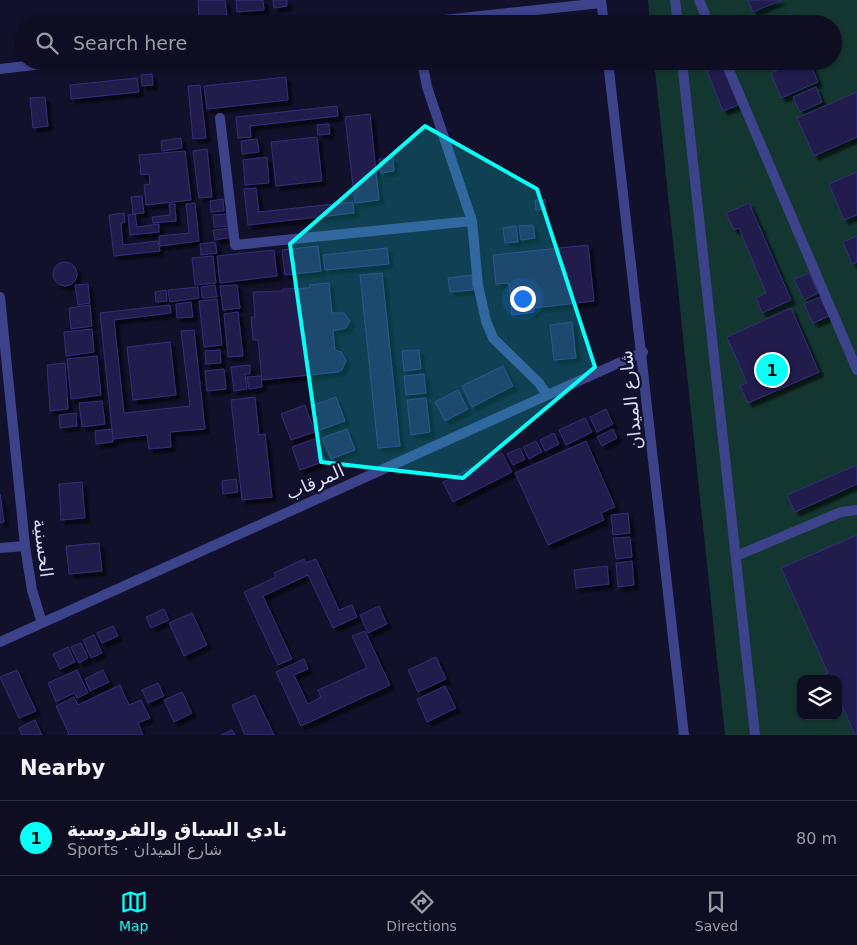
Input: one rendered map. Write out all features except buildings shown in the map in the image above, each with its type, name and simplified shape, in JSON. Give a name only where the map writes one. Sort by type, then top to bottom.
[{"type":"street","points":[[675,0],[677,15]]},
{"type":"street","points":[[699,0],[705,15]]},
{"type":"street","points":[[487,15],[601,1],[603,15]]},
{"type":"street","points":[[0,69],[15,67]]},
{"type":"street","points":[[424,70],[427,86],[472,221],[478,285],[486,321],[494,338],[539,383],[547,395]]},
{"type":"street","name":"شارع الميدان","points":[[609,70],[643,352],[684,735]]},
{"type":"street","points":[[683,70],[755,735]]},
{"type":"street","points":[[729,70],[857,370]]},
{"type":"street","points":[[220,118],[235,245],[472,221]]},
{"type":"street","name":"الحسنية","points":[[0,297],[25,546],[32,590],[42,623]]},
{"type":"street","name":"المرقاب","points":[[0,642],[643,352]]},
{"type":"street","points":[[736,556],[841,512],[857,510]]},
{"type":"street","points":[[0,548],[25,546]]},
{"type":"highlighted area","points":[[425,126],[537,189],[595,367],[463,478],[321,462],[290,244]]},
{"type":"green space","points":[[648,0],[857,0],[857,735],[725,735],[655,70],[842,70],[842,15],[649,15]]},
{"type":"place","name":"نادي السباق والفروسية","points":[[772,370]]}]
